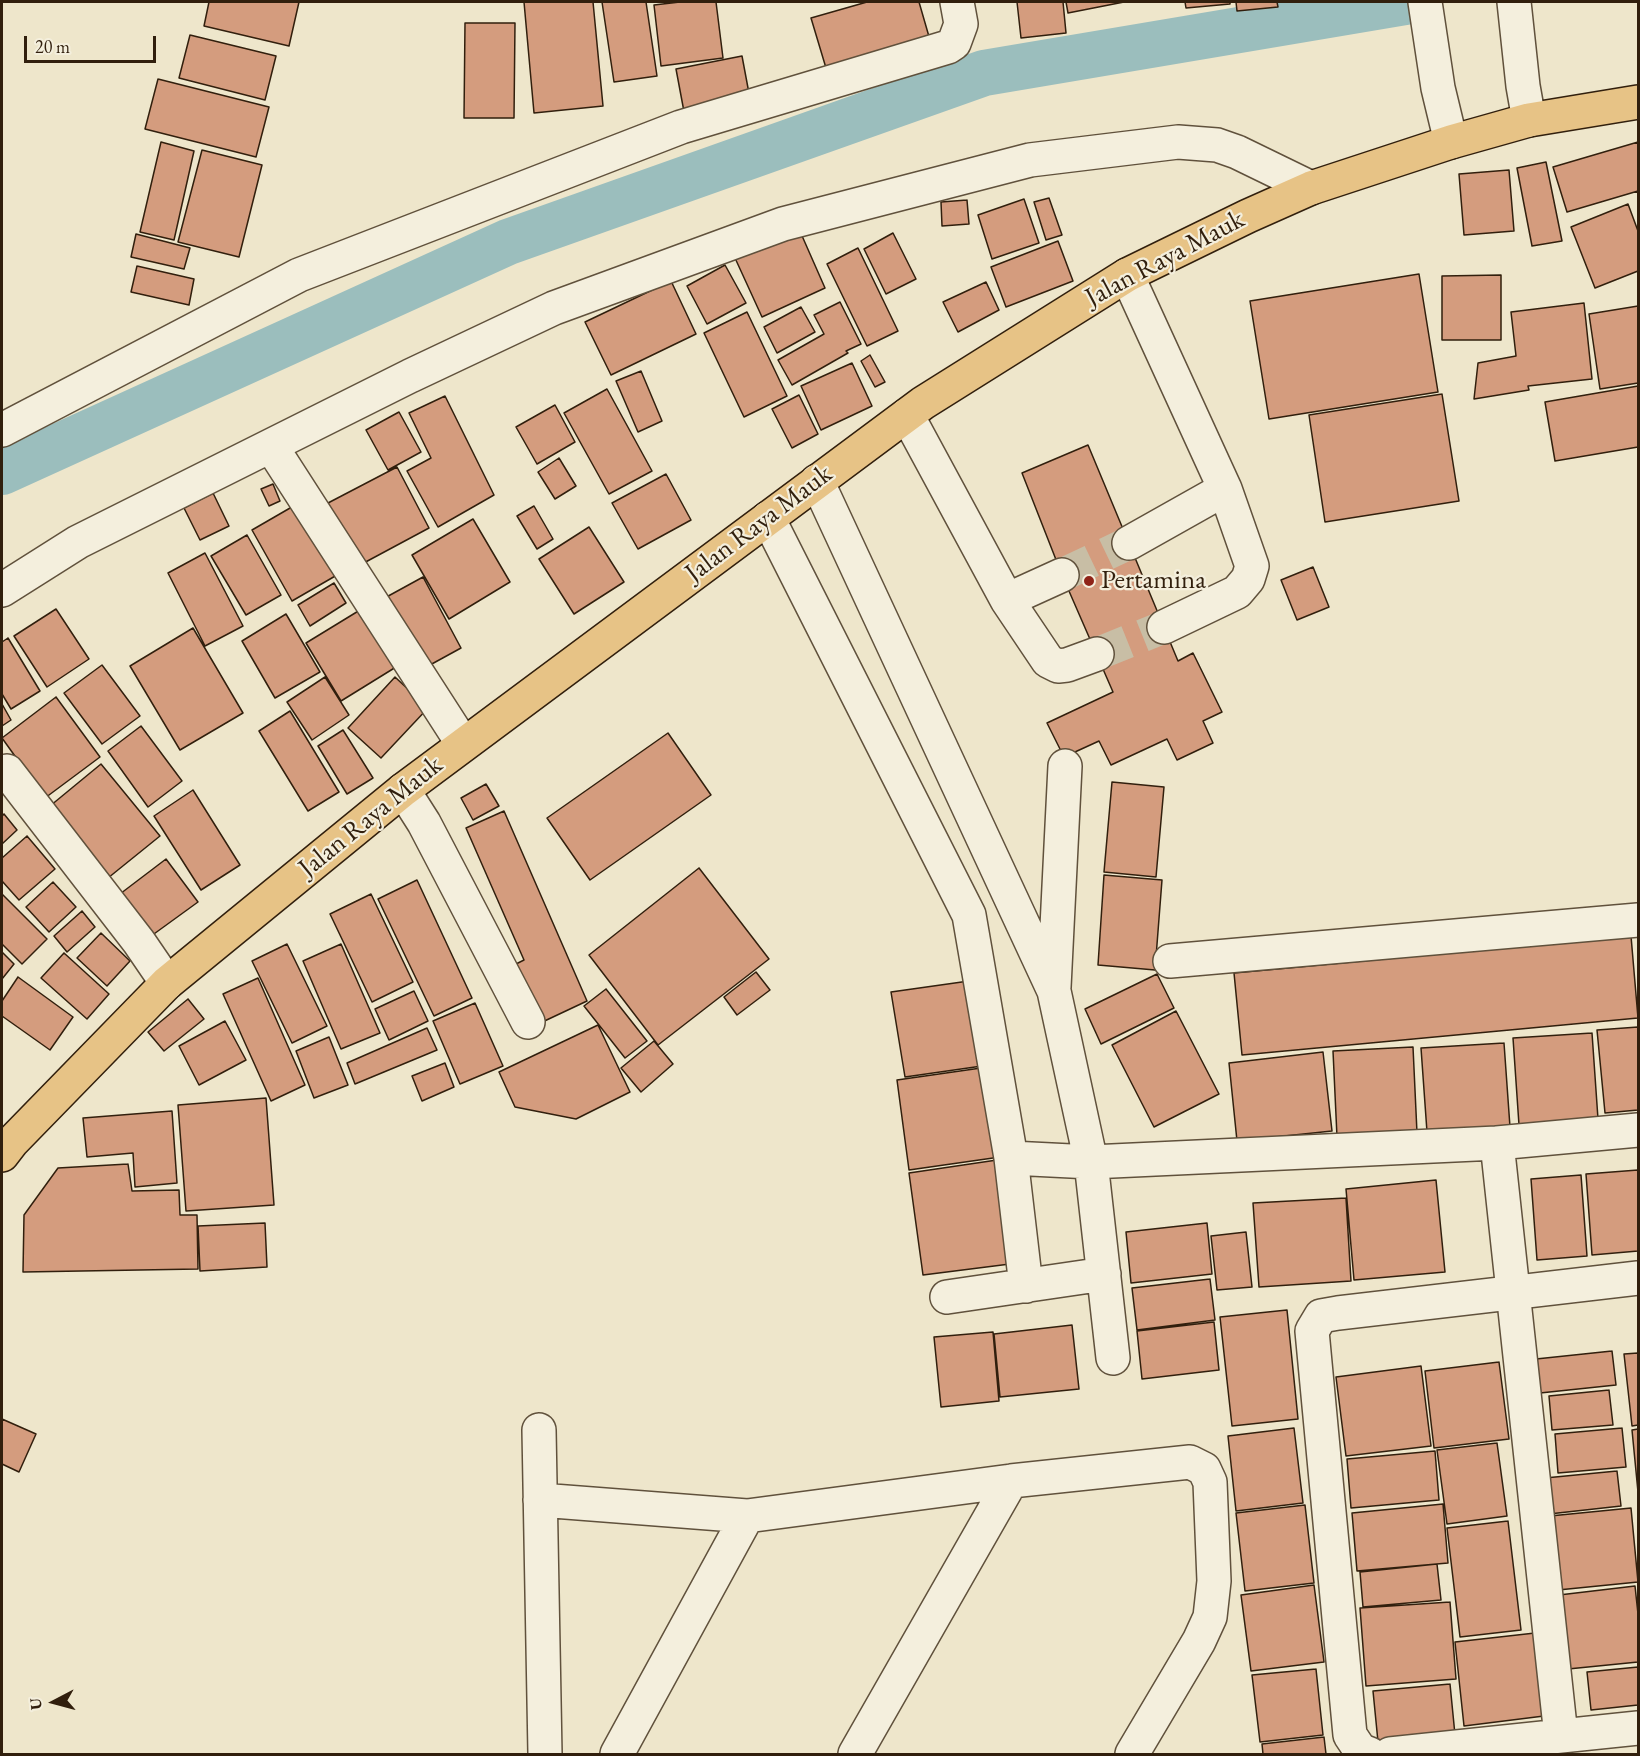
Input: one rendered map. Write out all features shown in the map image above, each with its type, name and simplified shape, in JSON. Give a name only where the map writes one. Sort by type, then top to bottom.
[{"type":"main road","name":"Jalan Raya Mauk","points":[[2,1155],[167,983],[403,790],[817,481],[972,371],[1127,275],[1311,188],[1450,141],[1529,120],[1638,102]]},
{"type":"street","points":[[2,430],[299,275],[681,127],[948,47],[954,43],[961,24],[957,2]]},
{"type":"street","points":[[1425,2],[1438,88],[1450,141]]},
{"type":"street","points":[[1514,2],[1529,120]]},
{"type":"street","points":[[2,590],[78,542],[410,376],[554,308],[783,224],[1030,160],[1179,142],[1217,145],[1237,152],[1311,188]]},
{"type":"street","points":[[1127,275],[1225,489],[1252,566],[1248,579],[1237,592],[1164,627]]},
{"type":"street","points":[[907,415],[1007,600],[1048,661],[1058,666],[1067,665],[1097,654]]},
{"type":"street","points":[[271,446],[463,744]]},
{"type":"street","points":[[817,481],[1053,991],[1090,1162],[1113,1358]]},
{"type":"street","points":[[1129,543],[1225,489]]},
{"type":"street","points":[[768,518],[969,915],[1011,1158],[1026,1286]]},
{"type":"street","points":[[1007,600],[1062,575]]},
{"type":"street","points":[[1053,991],[1065,766]]},
{"type":"street","points":[[7,771],[139,942],[167,983]]},
{"type":"street","points":[[403,790],[424,823],[528,1022]]},
{"type":"street","points":[[969,915],[1010,898]]},
{"type":"street","points":[[1170,961],[1638,920]]},
{"type":"street","points":[[1011,1158],[1090,1162],[1497,1143],[1638,1130]]},
{"type":"street","points":[[1497,1143],[1561,1736]]},
{"type":"street","points":[[947,1297],[1104,1274]]},
{"type":"street","points":[[1370,1755],[1360,1750],[1350,1735],[1312,1331],[1321,1316],[1338,1313],[1638,1278]]},
{"type":"street","points":[[539,1430],[545,1755]]},
{"type":"street","points":[[540,1500],[747,1516],[1011,1481],[1190,1462],[1204,1469],[1210,1482],[1214,1581],[1210,1617],[1199,1641],[1132,1755]]},
{"type":"street","points":[[855,1755],[1011,1481]]},
{"type":"street","points":[[617,1755],[747,1516]]},
{"type":"street","points":[[1390,1755],[1638,1728]]},
{"type":"building","points":[[209,2],[299,2],[289,46],[204,26]]},
{"type":"building","points":[[524,2],[593,2],[603,106],[534,113]]},
{"type":"building","points":[[602,2],[646,2],[657,76],[614,82]]},
{"type":"building","points":[[716,2],[723,58],[661,66],[654,5]]},
{"type":"building","points":[[867,2],[919,2],[932,47],[829,78],[811,18]]},
{"type":"building","points":[[1017,2],[1063,2],[1066,33],[1021,38]]},
{"type":"building","points":[[1066,2],[1124,2],[1068,13]]},
{"type":"building","points":[[1185,2],[1230,2],[1230,4],[1186,8]]},
{"type":"building","points":[[1236,2],[1277,2],[1278,7],[1237,11]]},
{"type":"building","points":[[465,23],[515,23],[514,118],[464,118]]},
{"type":"building","points":[[190,35],[276,56],[265,100],[179,78]]},
{"type":"building","points":[[742,56],[751,104],[685,117],[676,69]]},
{"type":"building","points":[[158,79],[269,107],[256,157],[145,129]]},
{"type":"building","points":[[161,142],[194,151],[174,240],[140,232]]},
{"type":"building","points":[[1638,142],[1638,191],[1567,212],[1553,167]]},
{"type":"building","points":[[202,150],[262,165],[239,257],[178,242]]},
{"type":"building","points":[[1546,162],[1562,241],[1532,246],[1517,168]]},
{"type":"building","points":[[1509,170],[1514,231],[1464,235],[1459,174]]},
{"type":"building","points":[[1049,198],[1062,235],[1046,240],[1034,202]]},
{"type":"building","points":[[1024,199],[1039,243],[992,259],[978,215]]},
{"type":"building","points":[[967,200],[969,224],[942,226],[941,202]]},
{"type":"building","points":[[1628,204],[1638,231],[1638,271],[1595,288],[1571,227]]},
{"type":"building","points":[[799,229],[825,288],[762,317],[735,258]]},
{"type":"building","points":[[893,233],[916,279],[886,294],[864,249]]},
{"type":"building","points":[[136,234],[190,248],[184,269],[131,257]]},
{"type":"building","points":[[1058,241],[1073,281],[1006,307],[991,267]]},
{"type":"building","points":[[858,248],[898,331],[867,346],[827,264]]},
{"type":"building","points":[[725,265],[746,303],[707,324],[687,286]]},
{"type":"building","points":[[137,266],[194,279],[189,305],[131,292]]},
{"type":"building","points":[[1419,274],[1438,392],[1269,419],[1250,301]]},
{"type":"building","points":[[1501,275],[1501,340],[1442,340],[1442,276]]},
{"type":"building","points":[[671,281],[696,334],[611,375],[585,322]]},
{"type":"building","points":[[986,282],[999,310],[958,332],[943,302]]},
{"type":"building","points":[[840,302],[861,344],[792,385],[778,360],[824,334],[814,315]]},
{"type":"building","points":[[1584,303],[1592,379],[1528,386],[1529,390],[1474,399],[1478,363],[1516,356],[1511,312]]},
{"type":"building","points":[[1638,306],[1638,383],[1600,389],[1589,314]]},
{"type":"building","points":[[801,307],[815,332],[777,353],[764,327]]},
{"type":"building","points":[[747,312],[787,396],[744,417],[704,333]]},
{"type":"building","points":[[870,355],[885,382],[875,387],[861,361]]},
{"type":"building","points":[[852,363],[872,406],[821,430],[801,386]]},
{"type":"building","points":[[641,371],[662,421],[638,432],[616,381]]},
{"type":"building","points":[[1638,386],[1638,447],[1555,461],[1545,402]]},
{"type":"building","points":[[607,389],[652,471],[609,494],[564,413]]},
{"type":"building","points":[[1442,394],[1459,501],[1325,522],[1309,415]]},
{"type":"building","points":[[799,395],[818,434],[792,448],[772,409]]},
{"type":"building","points":[[445,396],[494,495],[438,527],[407,471],[431,458],[409,413]]},
{"type":"building","points":[[555,405],[575,442],[537,464],[516,427]]},
{"type":"building","points":[[399,412],[421,452],[388,470],[366,430]]},
{"type":"building","points":[[1088,445],[1178,661],[1193,653],[1222,712],[1203,721],[1213,743],[1177,760],[1167,739],[1111,765],[1099,741],[1064,757],[1047,723],[1113,692],[1062,575],[1022,473]]},
{"type":"building","points":[[559,458],[576,486],[555,499],[538,472]]},
{"type":"building","points":[[397,467],[429,528],[360,565],[328,503]]},
{"type":"building","points":[[666,474],[691,520],[638,549],[612,503]]},
{"type":"building","points":[[273,484],[280,501],[269,506],[261,489]]},
{"type":"building","points":[[213,493],[229,526],[200,540],[184,508]]},
{"type":"building","points":[[297,504],[337,575],[292,601],[252,530]]},
{"type":"building","points":[[534,506],[553,539],[537,549],[517,516]]},
{"type":"building","points":[[473,519],[510,582],[449,619],[412,555]]},
{"type":"building","points":[[589,527],[624,582],[574,614],[539,559]]},
{"type":"building","points":[[247,535],[281,595],[246,615],[211,556]]},
{"type":"building","points":[[205,553],[243,626],[205,646],[168,573]]},
{"type":"building","points":[[1313,567],[1329,607],[1297,620],[1281,580]]},
{"type":"building","points":[[423,577],[461,648],[419,671],[381,600]]},
{"type":"building","points":[[334,583],[346,603],[310,626],[298,605]]},
{"type":"building","points":[[56,609],[89,659],[47,687],[14,636]]},
{"type":"building","points":[[360,610],[396,667],[341,701],[306,643]]},
{"type":"building","points":[[286,614],[320,672],[275,698],[242,641]]},
{"type":"building","points":[[193,628],[243,713],[180,750],[130,666]]},
{"type":"building","points":[[8,638],[40,691],[11,709],[2,694],[2,642]]},
{"type":"building","points":[[102,665],[140,716],[102,744],[64,693]]},
{"type":"building","points":[[325,677],[349,715],[312,740],[287,702]]},
{"type":"building","points":[[395,677],[428,708],[381,758],[348,728]]},
{"type":"building","points":[[56,697],[100,757],[45,798],[2,738]]},
{"type":"building","points":[[2,704],[11,720],[2,726]]},
{"type":"building","points":[[290,711],[339,792],[308,811],[259,731]]},
{"type":"building","points":[[141,726],[182,781],[148,807],[108,751]]},
{"type":"building","points":[[343,730],[373,778],[347,794],[318,746]]},
{"type":"building","points":[[668,733],[711,795],[590,880],[547,818]]},
{"type":"building","points":[[101,764],[160,836],[108,878],[50,806]]},
{"type":"building","points":[[1112,782],[1164,787],[1156,877],[1104,872]]},
{"type":"building","points":[[486,784],[499,806],[473,820],[461,798]]},
{"type":"building","points":[[193,790],[240,865],[201,890],[154,816]]},
{"type":"building","points":[[504,811],[587,1001],[536,1025],[510,967],[524,960],[466,828]]},
{"type":"building","points":[[4,814],[17,830],[2,844],[2,816]]},
{"type":"building","points":[[27,836],[55,869],[19,900],[2,881],[2,858]]},
{"type":"building","points":[[166,859],[198,902],[147,939],[116,897]]},
{"type":"building","points":[[699,868],[769,959],[658,1045],[589,955]]},
{"type":"building","points":[[1104,875],[1162,880],[1155,970],[1098,965]]},
{"type":"building","points":[[417,880],[472,998],[434,1016],[378,899]]},
{"type":"building","points":[[53,882],[76,907],[49,932],[26,907]]},
{"type":"building","points":[[2,894],[47,939],[22,964],[2,944]]},
{"type":"building","points":[[371,894],[413,982],[372,1002],[330,914]]},
{"type":"building","points":[[82,911],[95,927],[67,952],[54,936]]},
{"type":"building","points":[[101,933],[130,961],[107,986],[77,958]]},
{"type":"building","points":[[1631,936],[1638,1018],[1242,1055],[1234,973]]},
{"type":"building","points":[[287,944],[327,1026],[292,1043],[252,961]]},
{"type":"building","points":[[341,944],[380,1033],[341,1049],[303,961]]},
{"type":"building","points":[[2,952],[14,964],[2,979]]},
{"type":"building","points":[[64,953],[109,994],[87,1019],[41,978]]},
{"type":"building","points":[[756,972],[770,990],[737,1015],[724,997]]},
{"type":"building","points":[[1157,974],[1174,1008],[1101,1044],[1085,1009]]},
{"type":"building","points":[[18,977],[73,1017],[50,1050],[2,1016],[2,1001]]},
{"type":"building","points":[[258,978],[305,1085],[271,1101],[223,994]]},
{"type":"building","points":[[976,980],[989,1065],[905,1077],[891,992]]},
{"type":"building","points":[[606,989],[647,1041],[625,1058],[584,1006]]},
{"type":"building","points":[[414,991],[428,1021],[389,1040],[375,1009]]},
{"type":"building","points":[[188,999],[204,1019],[164,1051],[148,1032]]},
{"type":"building","points":[[475,1003],[503,1066],[460,1084],[433,1021]]},
{"type":"building","points":[[1176,1011],[1219,1094],[1154,1127],[1112,1045]]},
{"type":"building","points":[[225,1021],[246,1060],[199,1085],[179,1046]]},
{"type":"building","points":[[598,1025],[630,1092],[576,1119],[515,1107],[499,1072]]},
{"type":"building","points":[[1638,1027],[1638,1110],[1605,1113],[1597,1030]]},
{"type":"building","points":[[427,1028],[437,1050],[355,1084],[347,1063]]},
{"type":"building","points":[[1592,1033],[1598,1119],[1519,1125],[1513,1038]]},
{"type":"building","points":[[329,1037],[348,1085],[314,1098],[296,1051]]},
{"type":"building","points":[[654,1041],[673,1064],[641,1092],[621,1068]]},
{"type":"building","points":[[1504,1043],[1510,1127],[1427,1132],[1421,1048]]},
{"type":"building","points":[[1413,1047],[1417,1133],[1337,1137],[1333,1051]]},
{"type":"building","points":[[1323,1052],[1332,1131],[1237,1141],[1229,1063]]},
{"type":"building","points":[[445,1063],[454,1087],[422,1101],[412,1076]]},
{"type":"building","points":[[988,1067],[1000,1157],[909,1170],[897,1080]]},
{"type":"building","points":[[266,1098],[274,1205],[186,1211],[178,1105]]},
{"type":"building","points":[[172,1111],[177,1183],[135,1187],[133,1153],[87,1157],[83,1118]]},
{"type":"building","points":[[997,1160],[1010,1264],[923,1275],[909,1173]]},
{"type":"building","points":[[128,1164],[132,1191],[179,1190],[180,1215],[197,1215],[198,1269],[23,1272],[24,1215],[58,1168]]},
{"type":"building","points":[[1638,1170],[1638,1251],[1592,1255],[1586,1174]]},
{"type":"building","points":[[1581,1175],[1587,1256],[1537,1260],[1531,1179]]},
{"type":"building","points":[[1436,1180],[1445,1272],[1354,1280],[1346,1189]]},
{"type":"building","points":[[1346,1198],[1351,1281],[1259,1287],[1253,1203]]},
{"type":"building","points":[[265,1223],[267,1267],[200,1271],[198,1226]]},
{"type":"building","points":[[1207,1223],[1212,1274],[1131,1283],[1126,1232]]},
{"type":"building","points":[[1246,1232],[1252,1287],[1217,1290],[1211,1236]]},
{"type":"building","points":[[1210,1279],[1215,1320],[1137,1330],[1132,1288]]},
{"type":"building","points":[[1287,1310],[1298,1419],[1232,1426],[1220,1317]]},
{"type":"building","points":[[1214,1322],[1219,1370],[1142,1379],[1137,1331]]},
{"type":"building","points":[[1072,1325],[1079,1389],[1000,1397],[994,1334]]},
{"type":"building","points":[[993,1332],[999,1401],[941,1407],[934,1337]]},
{"type":"building","points":[[1612,1351],[1616,1385],[1540,1393],[1536,1359]]},
{"type":"building","points":[[1638,1353],[1638,1425],[1632,1426],[1624,1354]]},
{"type":"building","points":[[1499,1362],[1509,1439],[1434,1448],[1425,1371]]},
{"type":"building","points":[[1421,1366],[1431,1446],[1346,1456],[1336,1377]]},
{"type":"building","points":[[1609,1390],[1613,1425],[1552,1430],[1549,1396]]},
{"type":"building","points":[[2,1419],[36,1434],[19,1472],[2,1464]]},
{"type":"building","points":[[1294,1428],[1303,1503],[1236,1511],[1228,1436]]},
{"type":"building","points":[[1622,1428],[1626,1467],[1558,1473],[1555,1434]]},
{"type":"building","points":[[1638,1429],[1638,1492],[1632,1430]]},
{"type":"building","points":[[1497,1443],[1507,1516],[1447,1524],[1437,1450]]},
{"type":"building","points":[[1435,1451],[1439,1500],[1351,1508],[1347,1459]]},
{"type":"building","points":[[1617,1471],[1621,1506],[1549,1514],[1545,1478]]},
{"type":"building","points":[[1443,1504],[1448,1563],[1357,1571],[1352,1513]]},
{"type":"building","points":[[1305,1505],[1314,1583],[1245,1591],[1236,1513]]},
{"type":"building","points":[[1631,1508],[1638,1582],[1558,1590],[1550,1516]]},
{"type":"building","points":[[1508,1521],[1521,1630],[1460,1637],[1447,1528]]},
{"type":"building","points":[[1437,1564],[1441,1600],[1363,1607],[1360,1572]]},
{"type":"building","points":[[1314,1585],[1324,1662],[1251,1671],[1241,1595]]},
{"type":"building","points":[[1635,1586],[1638,1614],[1638,1662],[1568,1669],[1559,1595]]},
{"type":"building","points":[[1450,1602],[1456,1679],[1366,1686],[1360,1608]]},
{"type":"building","points":[[1535,1633],[1544,1716],[1464,1726],[1455,1642]]},
{"type":"building","points":[[1638,1667],[1638,1705],[1591,1710],[1587,1672]]},
{"type":"building","points":[[1316,1669],[1323,1735],[1260,1742],[1252,1675]]},
{"type":"building","points":[[1450,1684],[1456,1745],[1379,1752],[1373,1691]]},
{"type":"building","points":[[1324,1737],[1326,1754],[1263,1754],[1262,1744]]},
{"type":"waterway","points":[[2,472],[508,242],[984,73],[1405,2]]},
{"type":"tunnel","points":[[1062,575],[1129,543]]},
{"type":"tunnel","points":[[1097,654],[1164,627]]},
{"type":"place","name":"Pertamina","points":[[1089,581]]}]
